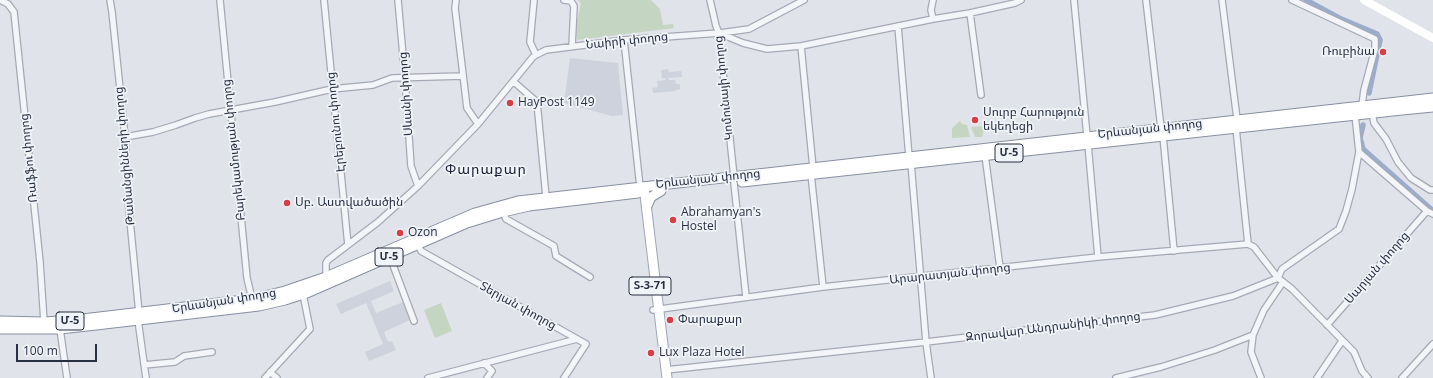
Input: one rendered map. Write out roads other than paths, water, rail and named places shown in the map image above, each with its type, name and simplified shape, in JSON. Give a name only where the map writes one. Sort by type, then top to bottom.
[{"type":"main road","points":[[1364,0],[1433,38]]},
{"type":"main road","name":"Երևանյան փողոց","points":[[0,329],[60,329],[252,299],[285,291],[326,276],[475,213],[518,201],[546,197],[734,180],[1237,124],[1355,115],[1372,113],[1433,98]]},
{"type":"main road","name":"Երևանյան փողոց","points":[[1237,124],[1362,105],[1433,107]]},
{"type":"main road","name":"Երևանյան փողոց","points":[[910,160],[985,155],[1088,140]]},
{"type":"main road","name":"Երևանյան փողոց","points":[[0,321],[44,322],[139,317],[259,306],[303,294],[467,223],[503,212],[529,206],[642,188],[661,191],[734,180]]},
{"type":"main road","name":"Տ-3-71","points":[[642,188],[646,206],[656,309],[660,378]]},
{"type":"main road","name":"Տ-3-71","points":[[642,188],[656,309],[666,374]]},
{"type":"main road","points":[[646,206],[651,197],[661,191]]},
{"type":"street","name":"Ռաֆֆու փողոց","points":[[0,0],[8,4],[14,12],[40,262],[44,322]]},
{"type":"street","name":"Թամանցինների փողոց","points":[[110,0],[125,137],[129,210],[146,378]]},
{"type":"street","name":"Բարեկամության փողոց","points":[[220,0],[247,278],[252,299]]},
{"type":"street","name":"Էրեբունու փողոց","points":[[324,0],[348,245]]},
{"type":"street","name":"Սևանի փողոց","points":[[398,0],[405,78],[410,166],[418,186]]},
{"type":"street","points":[[456,0],[455,8],[467,108],[478,124]]},
{"type":"street","points":[[326,276],[327,261],[378,222],[418,186],[478,124],[536,55],[530,42],[534,0]]},
{"type":"street","points":[[564,0],[571,2],[574,6],[572,46]]},
{"type":"street","name":"Կոմունայի փողոց","points":[[710,0],[719,33],[746,297]]},
{"type":"street","points":[[719,33],[749,29],[796,2],[804,0]]},
{"type":"street","points":[[933,0],[931,10],[933,19]]},
{"type":"street","name":"Նաիրի փողոց","points":[[536,55],[546,50],[572,46],[624,40],[719,33],[743,44],[766,49],[801,46],[933,19],[970,14],[1015,3],[1021,0]]},
{"type":"street","points":[[1074,0],[1098,257]]},
{"type":"street","points":[[1146,0],[1162,132],[1174,252]]},
{"type":"street","points":[[1222,0],[1237,124],[1248,244],[1254,247],[1280,280],[1292,289],[1354,352],[1362,371],[1368,378]]},
{"type":"street","points":[[1292,0],[1375,39],[1376,49],[1364,90],[1362,105]]},
{"type":"street","points":[[970,14],[981,95]]},
{"type":"street","points":[[898,26],[926,342],[931,378]]},
{"type":"street","points":[[624,40],[642,188]]},
{"type":"street","points":[[801,46],[823,287]]},
{"type":"street","points":[[125,137],[153,132],[176,126],[194,118],[230,110],[275,102],[332,89],[373,85],[392,78],[463,76]]},
{"type":"street","points":[[514,82],[537,102],[546,197]]},
{"type":"street","points":[[1372,113],[1374,123],[1386,139],[1398,162],[1411,178],[1430,190],[1433,190]]},
{"type":"street","name":"Զորավար Անդրանիկի փողոց","points":[[666,374],[1155,315],[1234,296],[1280,280],[1282,269],[1339,229],[1350,196],[1359,152],[1355,115]]},
{"type":"street","points":[[1359,152],[1427,211],[1433,214]]},
{"type":"street","points":[[985,155],[1000,268]]},
{"type":"street","name":"Սարյան փողոց","points":[[1327,325],[1427,211]]},
{"type":"street","points":[[503,212],[506,219],[554,246],[556,256],[590,277]]},
{"type":"street","name":"Արարատյան փողոց","points":[[656,309],[823,287],[1098,257],[1174,252],[1248,244]]},
{"type":"street","name":"Տերյան փողոց","points":[[418,245],[422,251],[577,339]]},
{"type":"street","points":[[390,257],[414,322]]},
{"type":"street","points":[[1261,378],[1251,352],[1253,335],[1280,280]]},
{"type":"street","points":[[265,378],[310,329],[303,294]]},
{"type":"street","points":[[60,329],[67,378]]},
{"type":"street","points":[[1116,378],[1161,367],[1215,350],[1253,335]]},
{"type":"street","points":[[428,378],[577,339],[586,344],[564,378]]},
{"type":"street","points":[[1317,378],[1342,341]]},
{"type":"street","points":[[1402,378],[1433,344]]},
{"type":"street","points":[[144,364],[175,362],[184,356],[212,352]]},
{"type":"street","points":[[484,364],[492,370],[487,378]]},
{"type":"street","points":[[270,372],[277,378]]},
{"type":"waterway","points":[[1306,0],[1339,18],[1377,34],[1380,40],[1369,93]]},
{"type":"waterway","points":[[1363,125],[1360,138],[1363,149],[1433,211]]},
{"type":"place","name":"Ռուբինա","points":[[1383,52]]},
{"type":"place","name":"HayPost 1149","points":[[510,103]]},
{"type":"place","name":"Սուրբ Հարություն եկեղեցի","points":[[975,120]]},
{"type":"place","name":"Սբ. Աստվածածին","points":[[287,203]]},
{"type":"place","name":"Abrahamyan's Hostel","points":[[673,220]]},
{"type":"place","name":"Ozon","points":[[400,233]]},
{"type":"place","name":"Փարաքար","points":[[670,320]]},
{"type":"place","name":"Lux Plaza Hotel","points":[[651,353]]},
{"type":"district","name":"Փարաքար","points":[[486,170]]}]
